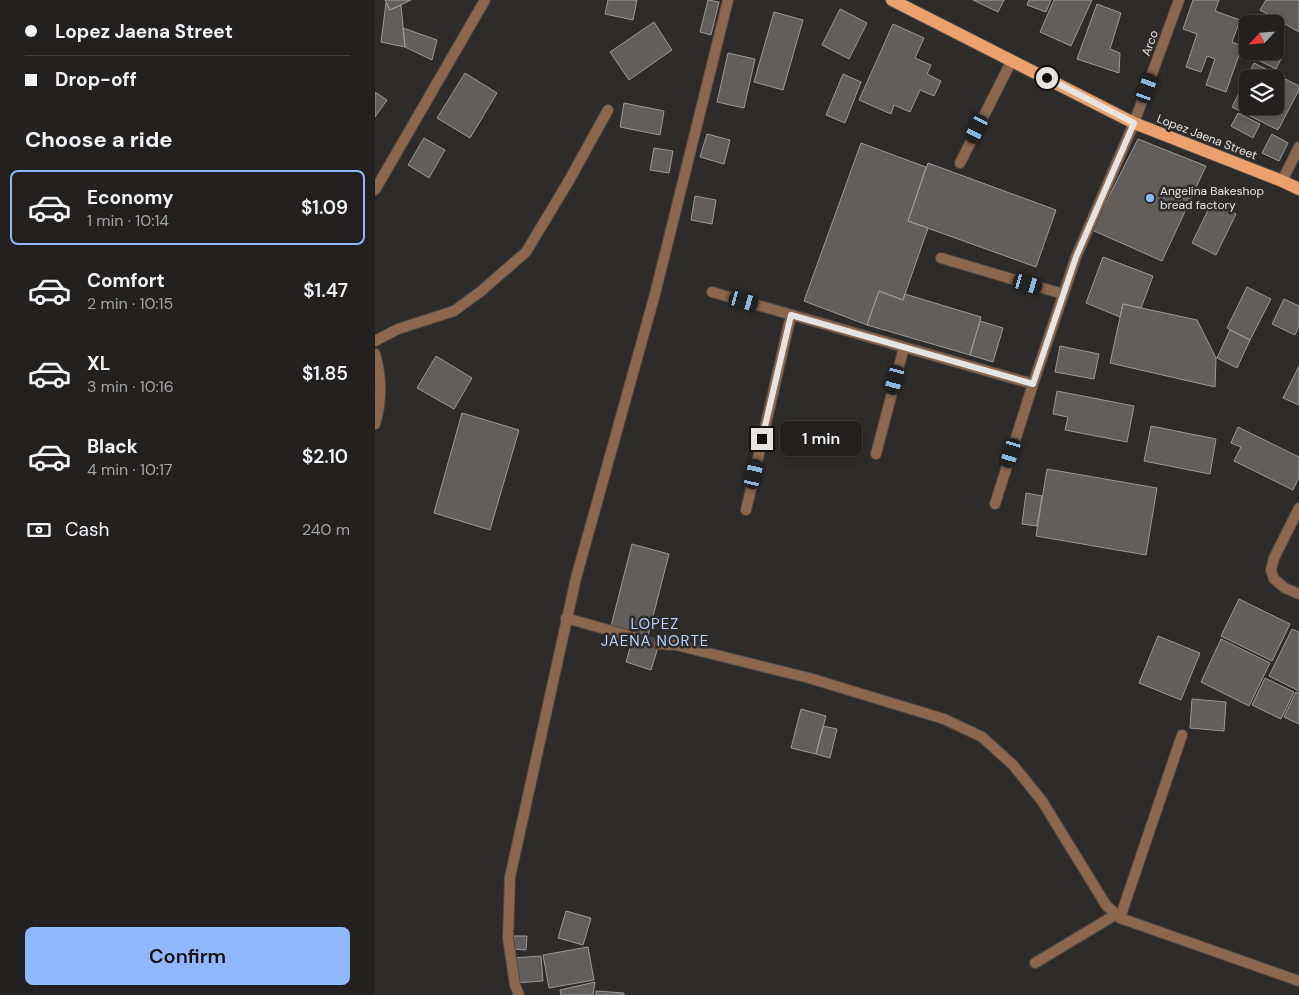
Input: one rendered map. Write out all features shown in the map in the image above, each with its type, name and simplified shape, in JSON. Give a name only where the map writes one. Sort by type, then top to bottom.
[{"type":"main road","name":"Lopez Jaena Street","points":[[892,0],[1134,123],[1299,189]]},
{"type":"street","points":[[375,190],[485,0]]},
{"type":"street","points":[[519,995],[515,985],[508,938],[510,877],[567,618],[655,294],[729,0]]},
{"type":"street","name":"Arco","points":[[995,504],[1076,257],[1134,123],[1179,0]]},
{"type":"street","points":[[960,163],[1013,60]]},
{"type":"street","points":[[375,341],[397,329],[454,311],[480,292],[526,252],[567,184],[608,110]]},
{"type":"street","points":[[1283,181],[1299,147]]},
{"type":"street","points":[[941,258],[1063,294]]},
{"type":"street","points":[[712,292],[1033,384]]},
{"type":"street","points":[[746,510],[791,315]]},
{"type":"street","points":[[876,454],[904,347]]},
{"type":"street","points":[[375,354],[379,366],[381,389],[379,412],[375,424]]},
{"type":"street","points":[[1299,508],[1274,558],[1271,570],[1274,579],[1285,588],[1299,594]]},
{"type":"street","points":[[567,618],[633,637]]},
{"type":"street","points":[[659,644],[676,645],[809,678],[944,719],[982,738],[1013,765],[1042,801],[1106,906],[1118,917],[1299,981]]},
{"type":"street","points":[[1035,964],[1118,917],[1182,735]]},
{"type":"building","points":[[385,0],[411,0],[390,10]]},
{"type":"building","points":[[608,0],[637,0],[633,20],[605,14]]},
{"type":"building","points":[[708,0],[719,2],[711,35],[700,32]]},
{"type":"building","points":[[973,0],[1004,0],[998,12]]},
{"type":"building","points":[[1029,0],[1051,0],[1046,12],[1027,5]]},
{"type":"building","points":[[1054,0],[1092,0],[1071,46],[1040,32]]},
{"type":"building","points":[[1193,0],[1219,0],[1215,11],[1239,20],[1232,42],[1239,45],[1239,55],[1226,92],[1206,85],[1215,59],[1207,56],[1201,72],[1186,67],[1197,34],[1183,29]]},
{"type":"building","points":[[1266,0],[1299,0],[1299,32],[1284,24],[1284,15],[1269,15],[1260,10]]},
{"type":"building","points":[[386,3],[390,10],[401,5],[405,47],[381,42]]},
{"type":"building","points":[[1097,4],[1121,13],[1110,49],[1120,53],[1119,73],[1077,59]]},
{"type":"building","points":[[840,9],[867,23],[849,59],[822,45]]},
{"type":"building","points":[[774,12],[803,20],[783,90],[754,82]]},
{"type":"building","points":[[654,22],[672,50],[629,80],[610,52]]},
{"type":"building","points":[[893,24],[924,38],[915,58],[931,65],[927,74],[941,81],[934,96],[920,90],[910,112],[894,105],[891,114],[859,100]]},
{"type":"building","points":[[403,28],[437,40],[432,60],[405,47]]},
{"type":"building","points":[[728,53],[755,59],[744,108],[717,102]]},
{"type":"building","points":[[1258,60],[1280,60],[1276,69]]},
{"type":"building","points":[[1254,63],[1268,70],[1250,70]]},
{"type":"building","points":[[465,73],[497,93],[470,138],[437,118]]},
{"type":"building","points":[[843,74],[861,82],[845,123],[826,115]]},
{"type":"building","points":[[1284,78],[1299,86],[1299,90],[1278,130],[1248,115],[1284,115]]},
{"type":"building","points":[[375,92],[387,100],[375,117]]},
{"type":"building","points":[[1239,93],[1239,110],[1232,107]]},
{"type":"building","points":[[624,103],[664,111],[660,135],[620,127]]},
{"type":"building","points":[[1238,113],[1260,124],[1253,138],[1231,126]]},
{"type":"building","points":[[707,134],[730,140],[724,164],[700,157]]},
{"type":"building","points":[[1272,134],[1288,143],[1279,161],[1262,153]]},
{"type":"building","points":[[424,138],[445,150],[429,178],[408,165]]},
{"type":"building","name":"Angelina Bakeshop bread factory","points":[[1138,139],[1206,166],[1162,261],[1092,230]]},
{"type":"building","points":[[861,143],[926,167],[908,221],[928,228],[903,300],[879,291],[867,325],[804,301]]},
{"type":"building","points":[[654,148],[673,151],[669,173],[650,170]]},
{"type":"building","points":[[928,163],[1056,210],[1036,267],[908,221]]},
{"type":"building","points":[[695,196],[716,200],[712,224],[691,220]]},
{"type":"building","points":[[1212,202],[1236,214],[1216,255],[1192,243]]},
{"type":"building","points":[[1103,257],[1153,276],[1141,308],[1123,304],[1120,317],[1086,303]]},
{"type":"building","points":[[1247,287],[1271,299],[1250,340],[1227,328]]},
{"type":"building","points":[[879,291],[903,300],[905,294],[981,317],[970,355],[867,325]]},
{"type":"building","points":[[1284,299],[1299,306],[1299,326],[1295,335],[1272,324]]},
{"type":"building","points":[[1123,304],[1197,320],[1216,358],[1215,387],[1110,363]]},
{"type":"building","points":[[980,321],[1003,328],[993,362],[970,355]]},
{"type":"building","points":[[1230,330],[1250,340],[1237,368],[1217,358]]},
{"type":"building","points":[[1060,346],[1099,354],[1094,379],[1055,372]]},
{"type":"building","points":[[436,356],[472,378],[454,409],[417,388]]},
{"type":"building","points":[[1299,366],[1299,405],[1283,398]]},
{"type":"building","points":[[1057,391],[1134,406],[1127,442],[1065,430],[1068,417],[1053,414]]},
{"type":"building","points":[[462,413],[519,430],[490,530],[434,513]]},
{"type":"building","points":[[1151,426],[1216,439],[1210,474],[1144,461]]},
{"type":"building","points":[[1238,427],[1299,457],[1299,477],[1293,490],[1234,461],[1241,447],[1231,443]]},
{"type":"building","points":[[1047,469],[1157,488],[1146,555],[1036,536]]},
{"type":"building","points":[[1026,493],[1042,496],[1037,526],[1022,524]]},
{"type":"building","points":[[632,544],[669,554],[648,636],[611,626]]},
{"type":"building","points":[[1239,599],[1290,624],[1272,661],[1221,636]]},
{"type":"building","points":[[1292,629],[1299,632],[1299,691],[1269,676]]},
{"type":"building","points":[[634,634],[660,641],[651,670],[626,662]]},
{"type":"building","points":[[1158,636],[1200,653],[1181,700],[1139,683]]},
{"type":"building","points":[[1221,639],[1270,663],[1249,706],[1201,682]]},
{"type":"building","points":[[1265,678],[1294,692],[1281,719],[1252,705]]},
{"type":"building","points":[[1296,692],[1299,693],[1299,724],[1284,717]]},
{"type":"building","points":[[1192,699],[1226,702],[1224,731],[1190,728]]},
{"type":"building","points":[[801,709],[826,716],[816,754],[791,748]]},
{"type":"building","points":[[823,726],[837,729],[830,758],[816,754]]},
{"type":"building","points":[[566,911],[591,918],[583,945],[558,938]]},
{"type":"building","points":[[514,936],[527,936],[526,950],[513,949]]},
{"type":"building","points":[[588,947],[594,980],[549,988],[543,955]]},
{"type":"building","points":[[541,956],[543,981],[515,983],[513,958]]},
{"type":"building","points":[[595,982],[593,995],[561,995],[560,990]]},
{"type":"building","points":[[596,991],[624,993],[624,995],[596,995]]},
{"type":"tunnel","points":[[633,637],[659,644]]},
{"type":"place","name":"Angelina Bakeshop bread factory","points":[[1150,198]]},
{"type":"district","name":"LOPEZ JAENA NORTE","points":[[655,632]]},
{"type":"route","points":[[762,439],[791,315],[1033,384],[1076,257],[1134,123],[1047,78]]}]
